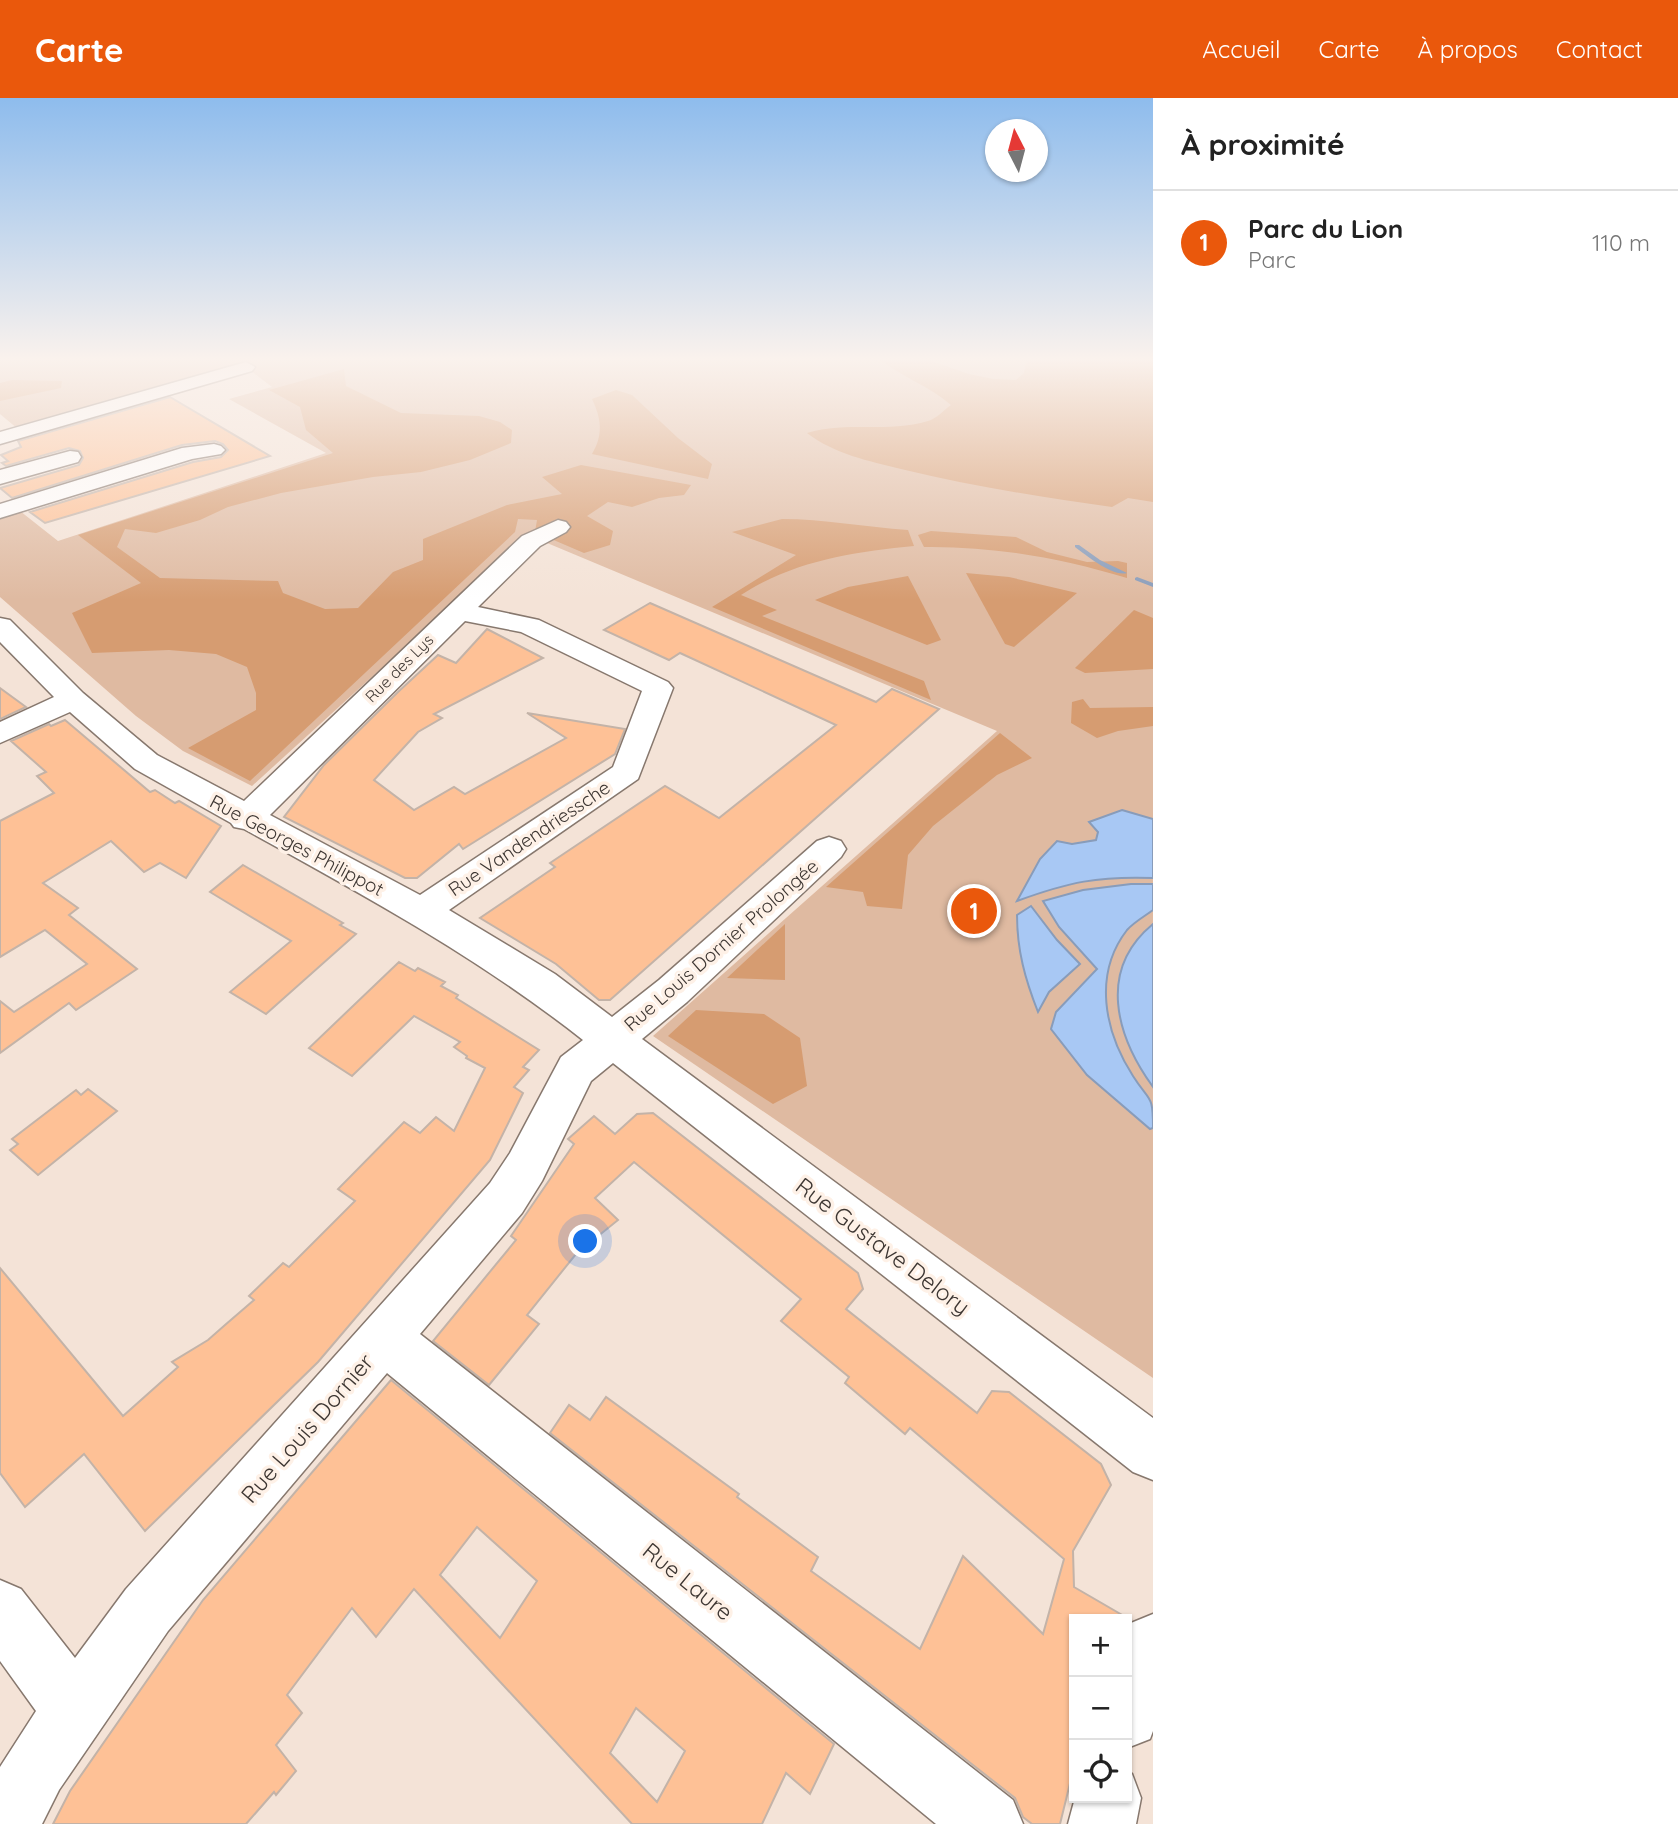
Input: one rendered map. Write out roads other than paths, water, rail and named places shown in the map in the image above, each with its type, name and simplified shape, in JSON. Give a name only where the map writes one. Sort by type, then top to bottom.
[{"type":"street","points":[[169,440],[190,453]]},
{"type":"street","points":[[0,511],[190,453],[215,450]]},
{"type":"street","points":[[0,477],[70,457]]},
{"type":"street","name":"Rue des Lys","points":[[246,818],[531,541],[558,527]]},
{"type":"street","name":"Rue Vandendriessche","points":[[422,911],[627,772],[658,688],[529,626],[457,611]]},
{"type":"street","name":"Rue Georges Philippot","points":[[0,626],[73,699],[146,762],[493,951],[613,1040]]},
{"type":"street","points":[[0,734],[73,699]]},
{"type":"street","name":"Rue Louis Dornier Prolongée","points":[[613,1040],[673,991],[829,849]]},
{"type":"street","name":"Rue Louis Dornier","points":[[6,1824],[36,1767],[74,1709],[147,1609],[386,1339],[506,1198],[526,1167],[576,1069],[613,1040]]},
{"type":"street","name":"Rue Gustave Delory","points":[[613,1040],[1153,1452]]},
{"type":"street","name":"Rue Laure","points":[[386,1339],[989,1824]]},
{"type":"street","points":[[0,1610],[74,1709]]},
{"type":"street","points":[[1132,1702],[1153,1645]]},
{"type":"street","points":[[1102,1824],[1107,1803]]},
{"type":"water","points":[[1122,810],[1153,819],[1153,878],[1116,878],[1084,882],[1017,901],[1040,859],[1057,841],[1072,844],[1096,840],[1098,832],[1089,822]]},
{"type":"water","points":[[1153,884],[1153,910],[1127,930],[1116,947],[1106,984],[1106,1003],[1109,1022],[1123,1059],[1151,1103],[1153,1128],[1150,1129],[1087,1075],[1051,1029],[1056,1012],[1097,969],[1059,927],[1043,901],[1083,890]]},
{"type":"water","points":[[1031,906],[1080,964],[1049,992],[1038,1012],[1023,964],[1017,928],[1017,915]]},
{"type":"water","points":[[1153,924],[1153,1087],[1130,1046],[1118,1004],[1119,982],[1124,962],[1135,942]]},
{"type":"waterway","points":[[1077,546],[1098,561],[1124,573]]},
{"type":"waterway","points":[[1137,579],[1153,585]]},
{"type":"place","name":"Parc du Lion","points":[[974,911]]}]
